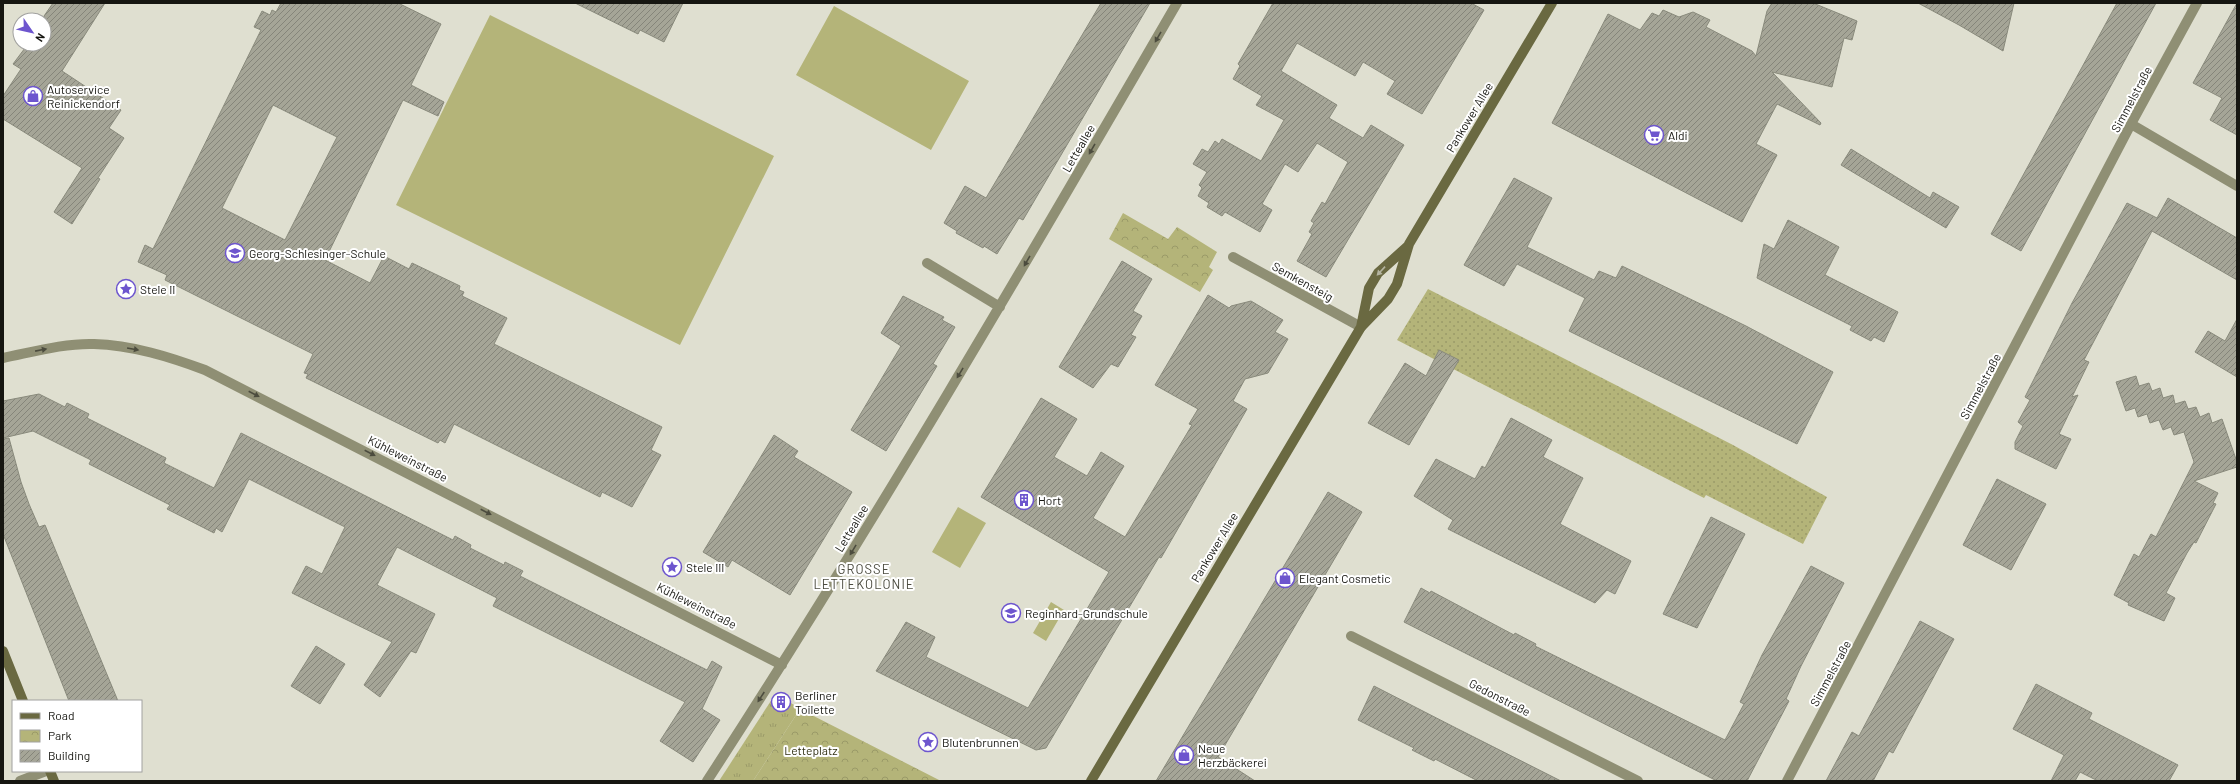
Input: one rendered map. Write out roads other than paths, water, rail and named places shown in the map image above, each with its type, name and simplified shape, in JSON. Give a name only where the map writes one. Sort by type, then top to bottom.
[{"type":"street","name":"Letteallee","points":[[707,781],[782,665],[1000,307],[1178,3]]},
{"type":"street","name":"Pankower Allee","points":[[1091,781],[1361,328],[1388,299],[1397,284],[1409,244],[1552,3]]},
{"type":"street","name":"Simmelstraße","points":[[1787,781],[2197,3]]},
{"type":"street","points":[[2132,124],[2237,186]]},
{"type":"street","name":"Pankower Allee","points":[[1361,328],[1369,288],[1378,273],[1409,244]]},
{"type":"street","name":"Semkensteig","points":[[1233,257],[1361,328]]},
{"type":"street","points":[[927,263],[1000,307]]},
{"type":"street","name":"Kühleweinstraße","points":[[3,358],[65,346],[94,344],[153,353],[205,370],[782,665]]},
{"type":"street","name":"Gedonstraße","points":[[1352,636],[1638,781]]},
{"type":"street","points":[[3,651],[23,700]]},
{"type":"street","points":[[20,781],[43,772]]},
{"type":"place","name":"Autoservice Reinickendorf","points":[[33,96]]},
{"type":"place","name":"Aldi","points":[[1654,135]]},
{"type":"place","name":"Georg-Schlesinger-Schule","points":[[235,253]]},
{"type":"place","name":"Stele II","points":[[126,289]]},
{"type":"place","name":"Hort","points":[[1024,500]]},
{"type":"place","name":"Stele III","points":[[672,567]]},
{"type":"place","name":"Elegant Cosmetic","points":[[1285,578]]},
{"type":"place","name":"Reginhard-Grundschule","points":[[1011,613]]},
{"type":"place","name":"Berliner Toilette","points":[[781,702]]},
{"type":"place","name":"Blutenbrunnen","points":[[928,742]]},
{"type":"place","name":"Neue Herzbäckerei","points":[[1184,755]]},
{"type":"district","name":"GROSSE LETTEKOLONIE","points":[[864,576]]},
{"type":"park label","name":"Letteplatz","points":[[811,750]]}]
